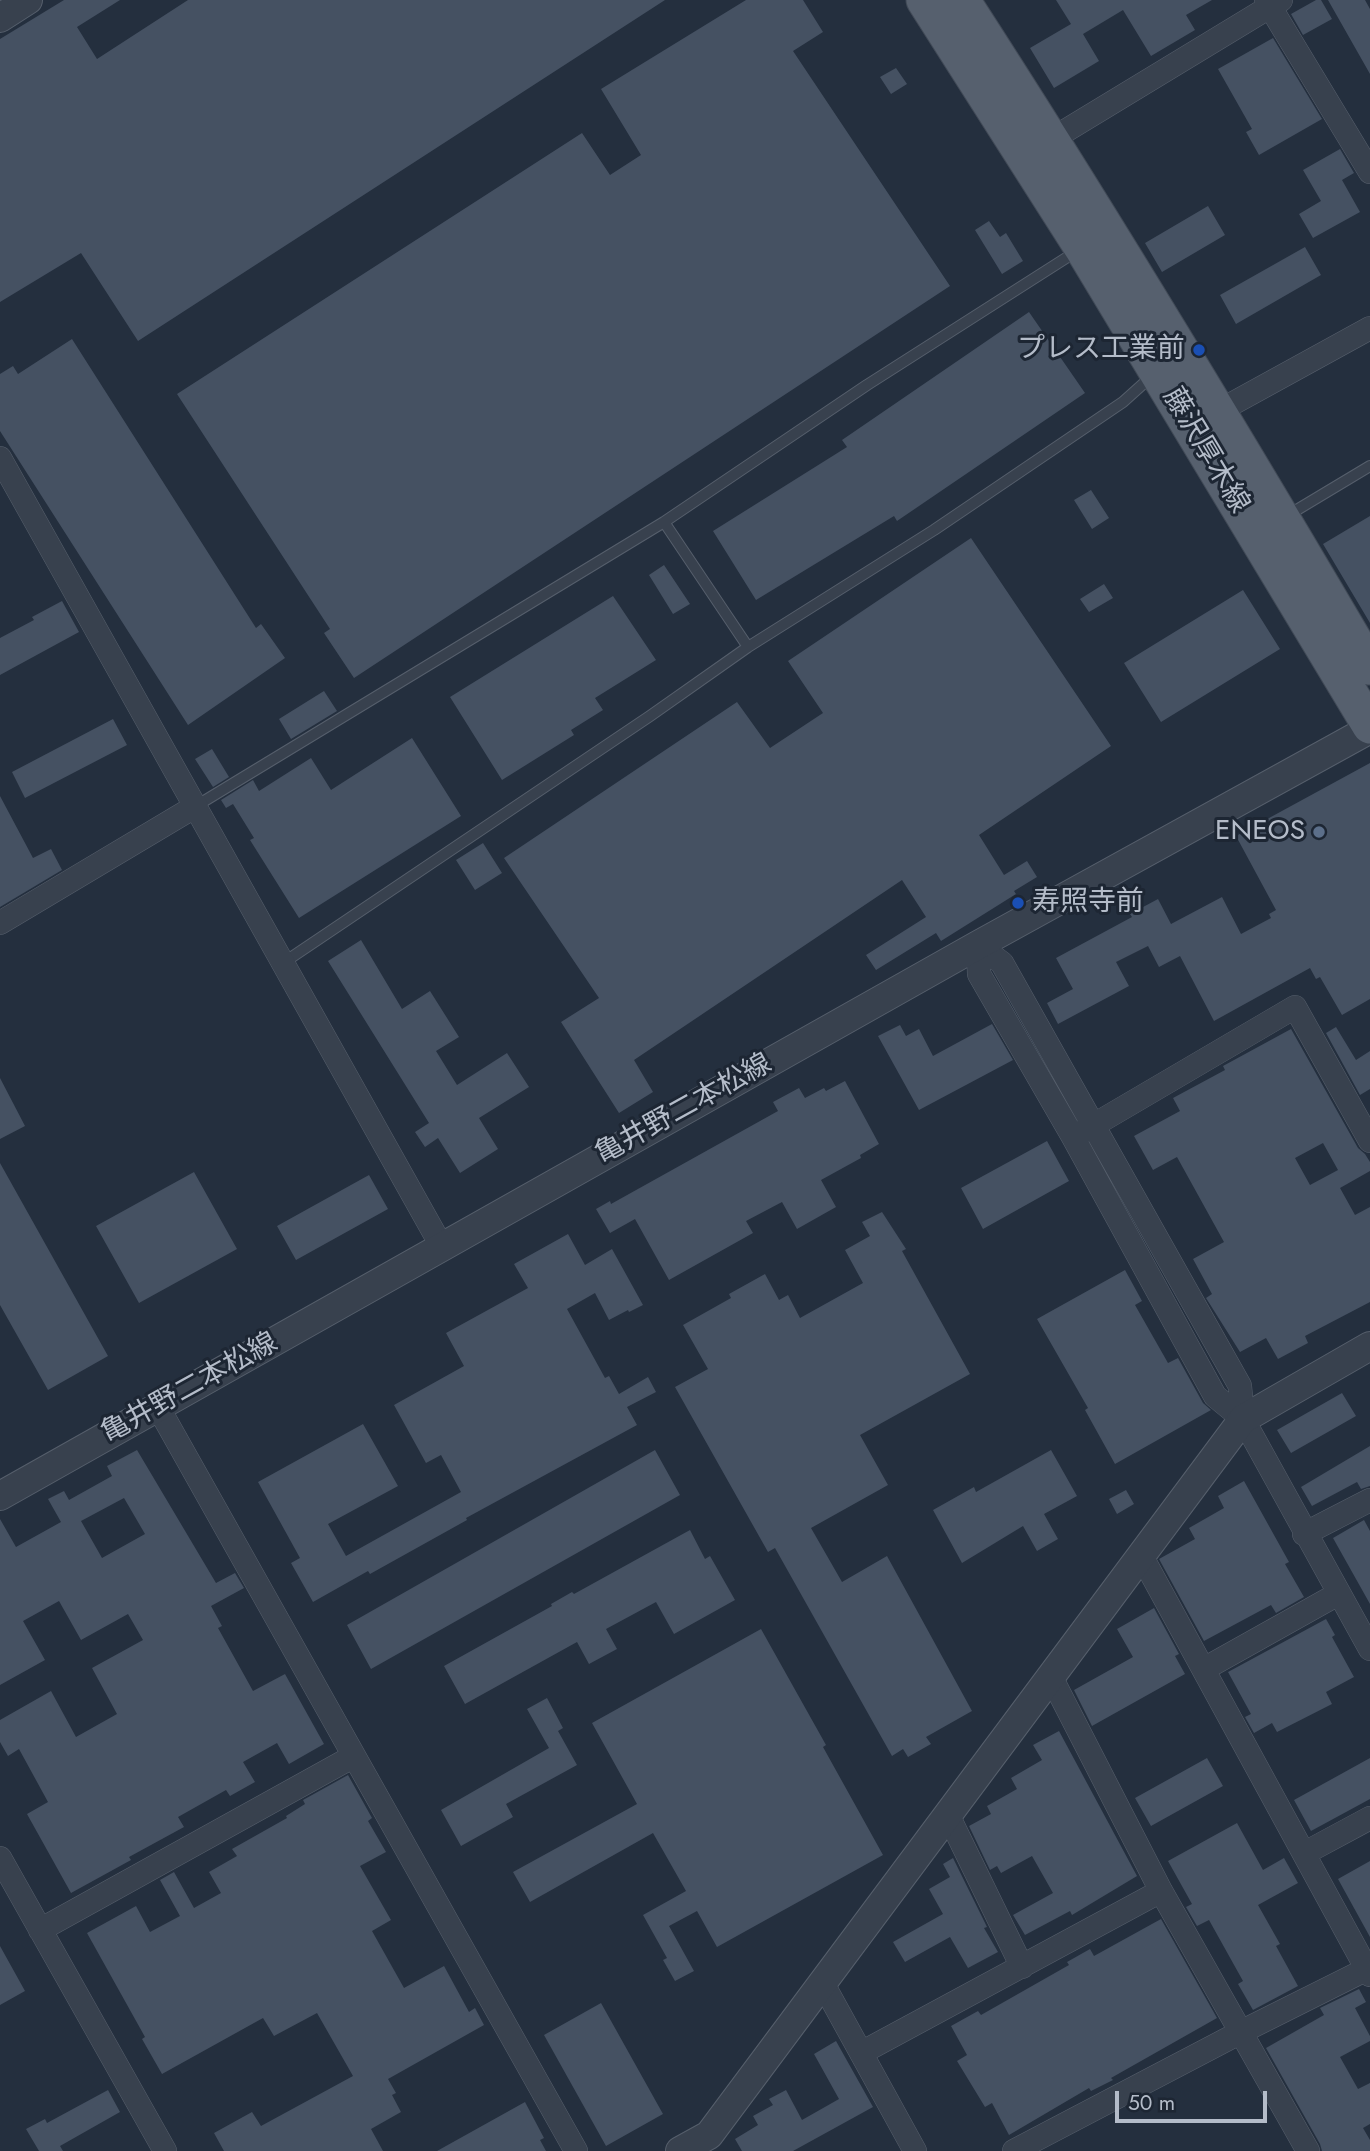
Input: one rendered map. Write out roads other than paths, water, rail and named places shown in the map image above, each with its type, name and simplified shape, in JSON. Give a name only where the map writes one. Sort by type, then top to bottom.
[{"type":"main road","name":"藤沢厚木線","points":[[924,0],[1082,248],[1370,728]]},
{"type":"main road","name":"藤沢厚木線","points":[[962,0],[1052,139],[1219,411],[1370,667]]},
{"type":"street","points":[[0,18],[29,0]]},
{"type":"street","points":[[1052,139],[1272,2],[1370,172]]},
{"type":"street","points":[[1219,411],[1370,328]]},
{"type":"street","points":[[0,458],[442,1247]]},
{"type":"street","name":"亀井野二本松線","points":[[0,1496],[978,945],[1370,728]]},
{"type":"street","points":[[0,923],[196,806]]},
{"type":"street","points":[[978,945],[1002,963],[1240,1386],[1243,1419]]},
{"type":"street","points":[[978,945],[979,974],[1073,1137],[1215,1395],[1243,1419],[1304,1534],[1370,1649]]},
{"type":"street","points":[[1073,1137],[1295,1007],[1370,1141]]},
{"type":"street","points":[[680,2151],[714,2143],[822,1982],[1243,1419],[1370,1346]]},
{"type":"street","points":[[158,1406],[576,2151]]},
{"type":"street","points":[[1304,1534],[1370,1500]]},
{"type":"street","points":[[1014,2151],[1241,2032],[1368,1972],[1141,1555]]},
{"type":"street","points":[[1204,1669],[1338,1594]]},
{"type":"street","points":[[1051,1675],[1161,1891],[1308,2151]]},
{"type":"street","points":[[40,1930],[354,1756]]},
{"type":"street","points":[[947,1813],[1022,1967]]},
{"type":"street","points":[[1305,1853],[1370,1818]]},
{"type":"street","points":[[0,1858],[165,2151]]},
{"type":"street","points":[[862,2053],[1161,1891]]},
{"type":"street","points":[[822,1982],[915,2151]]},
{"type":"lane","points":[[196,806],[664,522],[867,385],[1082,248]]},
{"type":"lane","points":[[283,963],[748,647],[934,530],[1123,402],[1157,371]]},
{"type":"lane","points":[[1283,519],[1370,466]]},
{"type":"lane","points":[[664,522],[748,647]]},
{"type":"place","name":"プレス工業前","points":[[1199,350]]},
{"type":"place","name":"ENEOS","points":[[1319,832]]},
{"type":"place","name":"寿照寺前","points":[[1018,903]]}]
